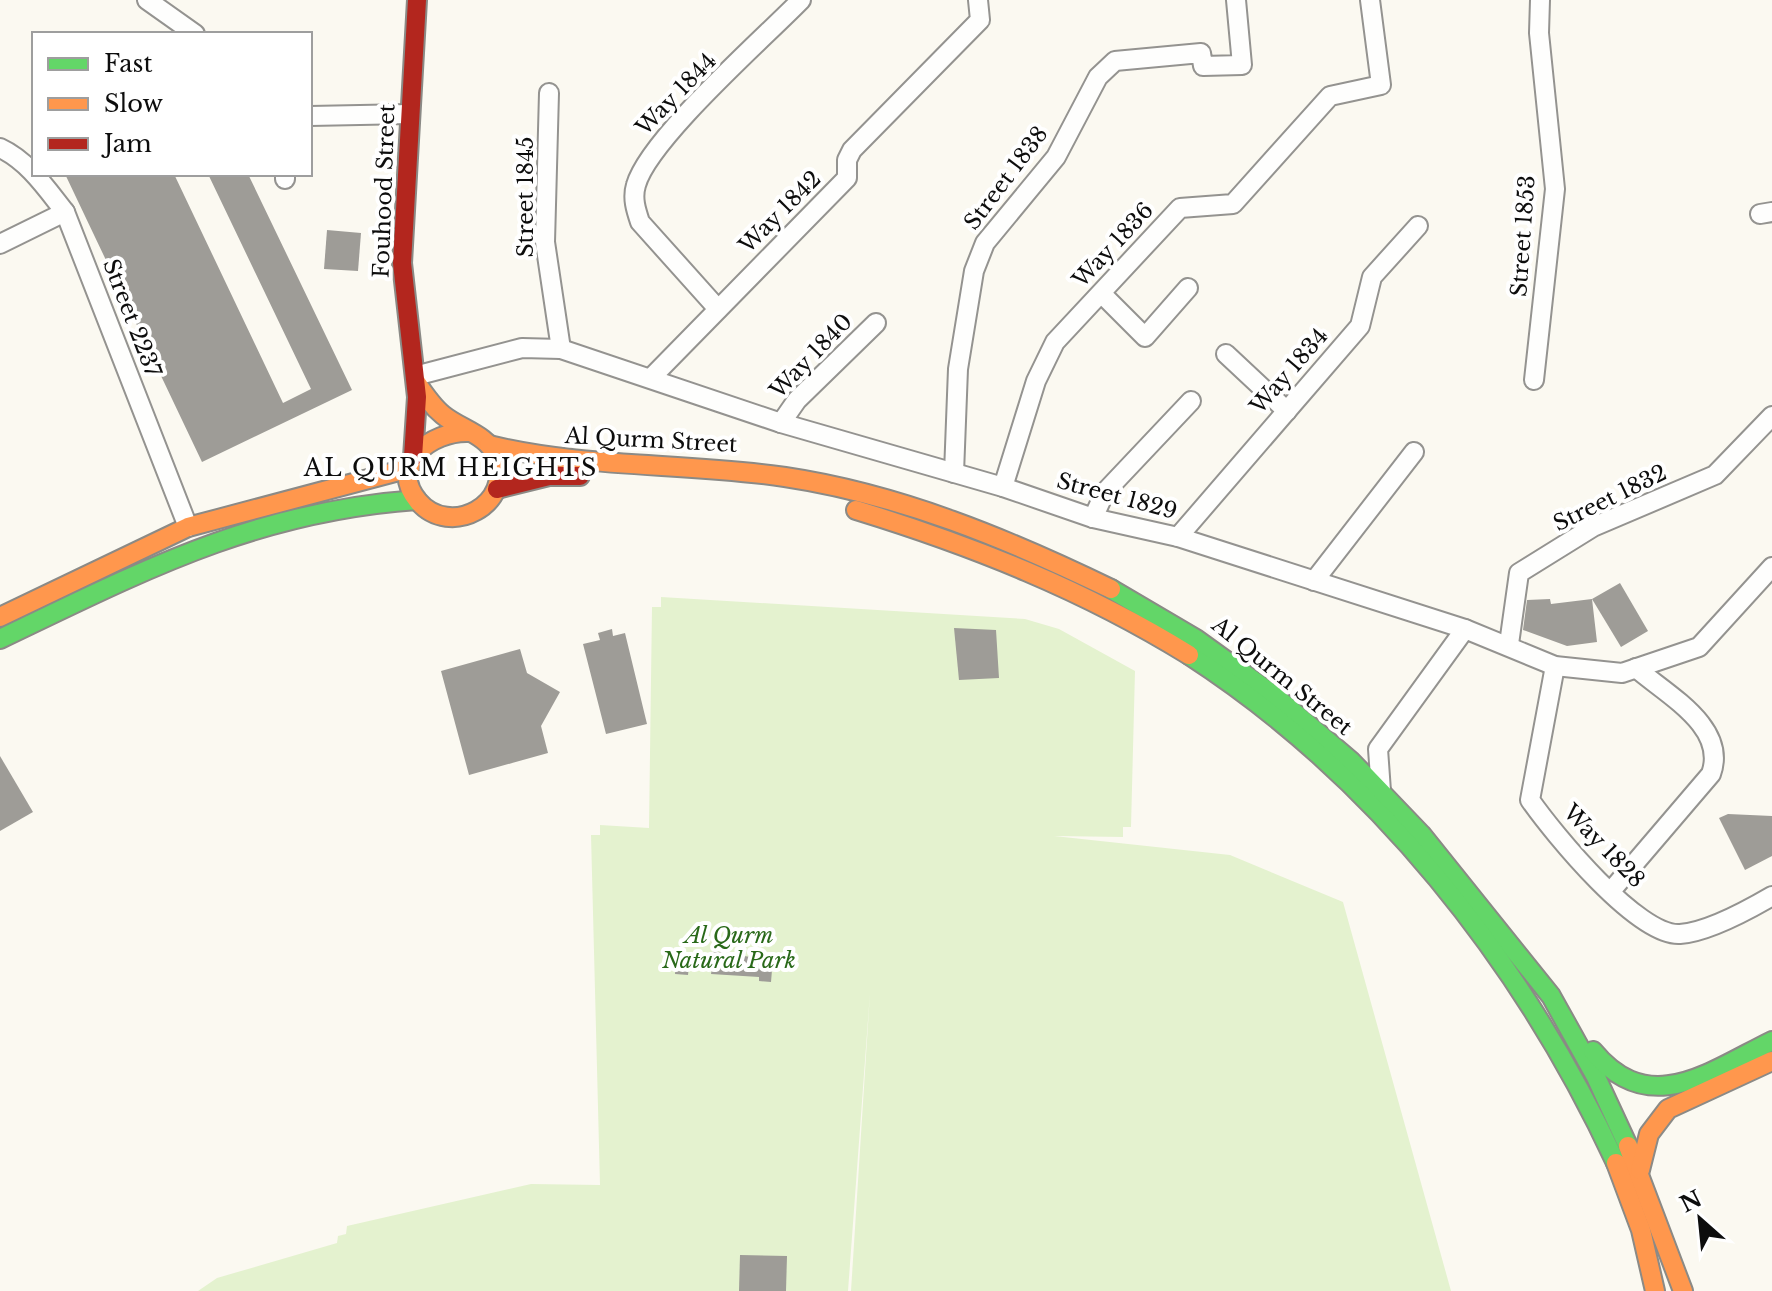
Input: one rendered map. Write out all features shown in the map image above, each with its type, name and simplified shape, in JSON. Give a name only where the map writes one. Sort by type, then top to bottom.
[{"type":"main road","name":"Fouhood Street","points":[[411,462],[418,412],[402,263],[417,0]]},
{"type":"main road","points":[[0,639],[189,549],[319,509],[372,500],[417,500],[439,518],[468,518],[480,512],[497,489],[499,466],[489,445],[433,406],[415,379]]},
{"type":"main road","points":[[0,617],[188,527],[411,462],[428,439],[441,432],[468,432]]},
{"type":"main road","name":"Al Qurm Street","points":[[489,445],[542,458],[746,469],[824,484],[978,527],[1108,586],[1201,640],[1272,693],[1381,791],[1442,853],[1545,988],[1587,1061],[1640,1170],[1683,1291]]},
{"type":"main road","points":[[411,462],[417,500]]},
{"type":"main road","name":"Al Qurm Street","points":[[497,489],[549,476],[673,478],[732,482],[825,501],[932,533],[1017,565],[1102,604],[1192,656],[1260,706],[1344,781],[1428,867],[1483,935],[1522,989],[1580,1091],[1645,1241],[1655,1291]]},
{"type":"main road","points":[[1545,988],[1567,1008],[1599,1061],[1629,1084],[1650,1089],[1674,1087],[1772,1041]]},
{"type":"main road","points":[[1640,1170],[1649,1134],[1668,1109],[1772,1061]]},
{"type":"main road","points":[[1644,1291],[1645,1241]]},
{"type":"main road","points":[[1667,1248],[1701,1291]]},
{"type":"street","points":[[147,0],[192,32]]},
{"type":"street","name":"Way 1844","points":[[718,309],[640,222],[634,205],[635,188],[653,150],[801,0]]},
{"type":"street","name":"Way 1842","points":[[651,378],[847,178],[847,160],[852,150],[980,20],[978,0]]},
{"type":"street","name":"Street 1838","points":[[954,473],[958,369],[974,271],[985,243],[1014,203],[1056,157],[1098,77],[1115,61],[1201,53],[1203,66],[1242,65],[1236,0]]},
{"type":"street","name":"Way 1836","points":[[1003,487],[1044,360],[1055,342],[1180,208],[1233,204],[1330,96],[1381,85],[1370,0]]},
{"type":"street","name":"Street 1853","points":[[1534,380],[1555,189],[1539,33],[1540,0]]},
{"type":"street","name":"Street 1845","points":[[549,93],[545,242],[561,349]]},
{"type":"street","points":[[312,116],[410,114]]},
{"type":"street","name":"Street 2237","points":[[0,148],[13,154],[32,173]]},
{"type":"street","name":"Street 2237","points":[[35,176],[65,212],[188,527]]},
{"type":"street","points":[[0,244],[65,212]]},
{"type":"street","name":"Way 1834","points":[[1178,537],[1360,326],[1372,277],[1418,226]]},
{"type":"street","points":[[1102,294],[1145,337],[1188,288]]},
{"type":"street","name":"Way 1840","points":[[781,423],[797,400],[876,323]]},
{"type":"street","name":"Street 1829","points":[[415,379],[522,348],[561,349],[781,423],[1003,487],[1093,518],[1178,537],[1509,644],[1555,666],[1622,673],[1699,647],[1772,567]]},
{"type":"street","points":[[1226,354],[1287,411]]},
{"type":"street","points":[[1093,518],[1105,492],[1191,401]]},
{"type":"street","name":"Street 1832","points":[[1509,644],[1519,573],[1593,527],[1715,475],[1772,416]]},
{"type":"street","points":[[1314,581],[1414,452]]},
{"type":"street","points":[[1381,791],[1378,749],[1465,629]]},
{"type":"street","name":"Way 1828","points":[[1555,666],[1530,800],[1611,891],[1647,925],[1679,935],[1739,915],[1772,896]]},
{"type":"street","points":[[1611,891],[1711,774],[1715,763],[1711,736],[1636,668]]},
{"type":"street","points":[[1337,750],[1378,749]]},
{"type":"green space","name":"Al Qurm Natural Park","points":[[661,597],[1025,619],[1059,629],[1135,671],[1131,827],[1123,827],[1123,837],[1054,836],[1230,855],[1343,902],[1451,1291],[851,1291],[870,993],[848,1291],[198,1291],[217,1278],[337,1243],[338,1236],[346,1234],[347,1226],[531,1184],[600,1185],[591,835],[600,835],[600,825],[649,828],[652,607],[661,607]]},
{"type":"building","points":[[66,176],[175,176],[283,403],[311,389],[209,176],[249,176],[352,390],[202,462]]},
{"type":"building","points":[[327,230],[361,233],[358,271],[324,269]]},
{"type":"building","points":[[1620,583],[1648,631],[1621,647],[1592,599]]},
{"type":"building","points":[[1550,599],[1551,604],[1592,599],[1597,642],[1567,646],[1523,630],[1527,600]]},
{"type":"building","points":[[954,628],[996,630],[999,678],[959,680]]},
{"type":"building","points":[[612,629],[613,636],[625,633],[647,724],[606,734],[583,644],[600,640],[598,633]]},
{"type":"building","points":[[520,649],[527,673],[560,692],[541,726],[548,753],[469,775],[441,671]]},
{"type":"building","points":[[0,756],[33,812],[0,831]]},
{"type":"building","points":[[1728,814],[1772,816],[1772,856],[1745,870],[1719,818]]},
{"type":"building","points":[[713,951],[763,959],[762,969],[772,970],[771,982],[759,981],[759,977],[711,974],[712,968],[689,966],[688,975],[675,974],[676,962],[686,963],[687,953],[713,955]]},
{"type":"building","points":[[740,1255],[787,1256],[786,1291],[739,1291]]},
{"type":"traffic: fast","points":[[0,639],[102,590],[201,548],[304,517],[359,506],[417,500]]},
{"type":"traffic: fast","points":[[1111,589],[1196,639],[1275,696],[1351,761],[1421,834],[1551,996],[1596,1077],[1628,1146]]},
{"type":"traffic: fast","points":[[1189,655],[1257,703],[1322,757],[1382,816],[1438,879],[1489,946],[1536,1016],[1579,1088],[1616,1163]]},
{"type":"traffic: fast","points":[[1593,1051],[1614,1071],[1636,1082],[1658,1086],[1702,1076],[1772,1041]]},
{"type":"traffic: slow","points":[[416,382],[443,415],[487,443],[496,456],[499,473],[496,489],[476,511],[446,517],[431,512],[418,501],[410,487],[408,474],[411,463],[428,444],[454,433],[468,432]]},
{"type":"traffic: slow","points":[[489,445],[563,458],[748,472],[828,485],[911,507],[993,536],[1111,589]]},
{"type":"traffic: slow","points":[[0,617],[188,527],[410,468]]},
{"type":"traffic: slow","points":[[856,510],[1027,572],[1109,610],[1189,655]]},
{"type":"traffic: slow","points":[[1640,1170],[1649,1134],[1668,1109],[1772,1061]]},
{"type":"traffic: slow","points":[[1628,1146],[1683,1291]]},
{"type":"traffic: slow","points":[[1616,1163],[1641,1230],[1655,1291]]},
{"type":"traffic: jam","points":[[413,457],[417,397],[402,263],[417,0]]},
{"type":"traffic: jam","points":[[497,489],[549,476],[580,476]]},
{"type":"district","name":"AL QURM HEIGHTS","points":[[451,467]]}]
